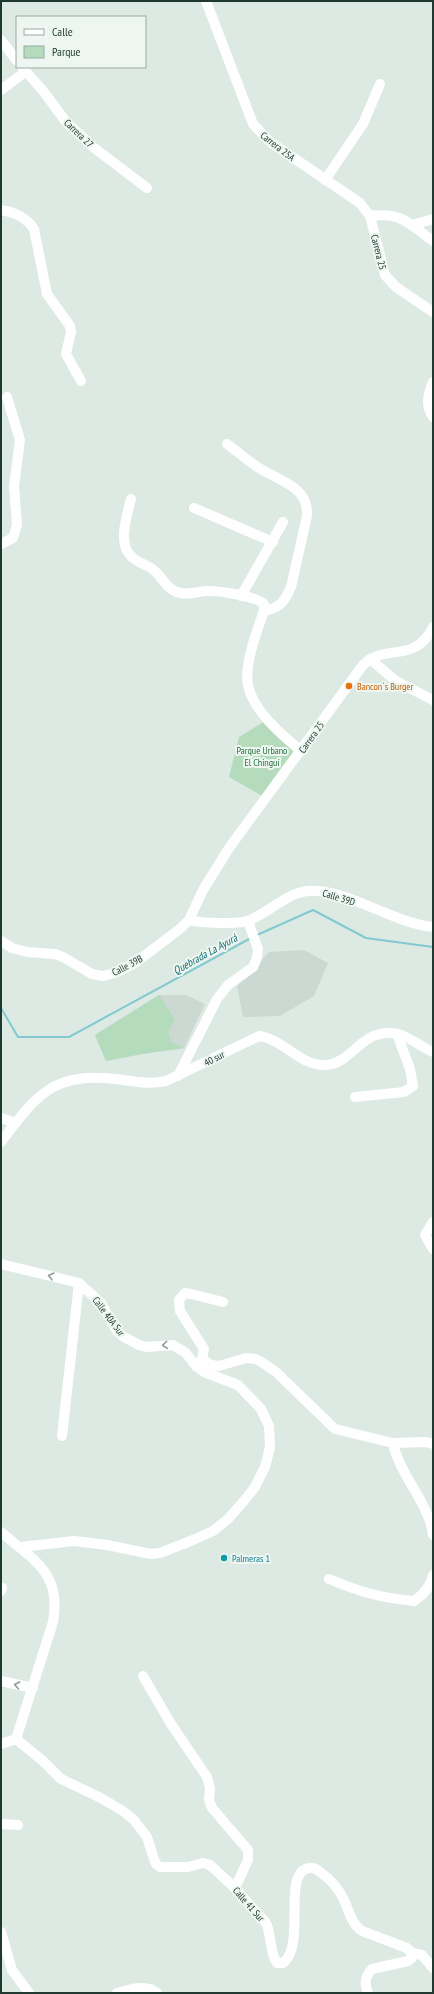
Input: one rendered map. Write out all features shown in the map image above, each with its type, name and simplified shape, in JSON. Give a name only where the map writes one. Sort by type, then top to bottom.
[{"type":"street","name":"Carrera 25A","points":[[206,1],[253,124],[270,142],[360,203],[370,216]]},
{"type":"street","points":[[1,40],[16,60]]},
{"type":"street","points":[[1,90],[24,69]]},
{"type":"street","name":"Carrera 27","points":[[24,69],[44,92],[66,122],[87,142],[147,188]]},
{"type":"street","points":[[325,180],[363,124],[380,84]]},
{"type":"street","points":[[1,210],[21,216],[30,222],[34,228],[47,294],[70,326],[71,332],[66,354],[81,381]]},
{"type":"street","points":[[370,216],[390,214],[398,217],[412,225],[433,241]]},
{"type":"street","name":"Carrera 25","points":[[370,216],[385,275],[396,287],[433,312]]},
{"type":"street","points":[[412,225],[433,219]]},
{"type":"street","points":[[433,382],[428,403],[428,409],[433,417]]},
{"type":"street","points":[[1,544],[13,538],[17,525],[14,486],[20,440],[8,397]]},
{"type":"street","points":[[227,444],[257,467],[297,490],[308,505],[295,573],[289,592],[278,607],[264,611]]},
{"type":"street","points":[[131,499],[124,536],[124,544],[130,556],[156,571],[172,590],[180,593],[209,591],[240,596],[260,601],[264,604],[264,611],[247,668],[248,685],[253,699],[263,713],[278,730],[301,750]]},
{"type":"street","points":[[194,508],[273,542]]},
{"type":"street","points":[[240,596],[273,542],[283,522]]},
{"type":"street","points":[[432,633],[411,650],[383,654],[370,659],[396,681],[433,700]]},
{"type":"street","name":"Carrera 25","points":[[189,920],[212,873],[348,684],[370,659]]},
{"type":"street","name":"Calle 39D","points":[[248,921],[292,896],[306,891],[316,891],[346,898],[403,920],[433,927]]},
{"type":"street","points":[[178,1076],[217,999],[228,985],[253,967],[257,958],[258,948],[248,921],[207,924],[189,920]]},
{"type":"street","name":"Calle 39B","points":[[1,941],[12,948],[27,952],[55,954],[92,974],[103,976],[115,973],[135,962],[181,928],[189,920]]},
{"type":"street","name":"40 sur","points":[[1,1142],[40,1096],[50,1087],[62,1081],[97,1078],[153,1084],[178,1076],[259,1036],[267,1037],[303,1058],[324,1065],[334,1064],[369,1037],[381,1034],[397,1034],[433,1052]]},
{"type":"street","points":[[356,1097],[404,1092],[413,1086],[410,1069],[397,1034]]},
{"type":"street","points":[[1,1118],[16,1123]]},
{"type":"street","points":[[433,1222],[425,1235],[433,1249]]},
{"type":"street","name":"Calle 40A Sur","points":[[1,1264],[79,1283],[101,1303],[117,1331],[124,1337],[146,1347],[173,1345],[199,1363]]},
{"type":"street","points":[[62,1436],[79,1283]]},
{"type":"street","points":[[20,1547],[74,1542],[106,1545],[155,1554],[213,1531],[228,1519],[255,1487],[265,1467],[270,1447],[269,1426],[261,1409],[238,1385],[204,1372],[199,1363],[204,1349],[180,1311],[179,1300],[185,1294],[191,1294],[224,1302]]},
{"type":"street","points":[[199,1363],[219,1366],[246,1358],[256,1359],[276,1372],[335,1429],[393,1443],[426,1442],[433,1444]]},
{"type":"street","points":[[393,1443],[396,1458],[419,1497],[433,1535]]},
{"type":"street","points":[[1,1532],[44,1569],[53,1588],[55,1604],[53,1622],[16,1739],[1,1744]]},
{"type":"street","points":[[329,1579],[375,1596],[414,1601],[422,1595],[432,1580],[433,1575]]},
{"type":"street","points":[[143,1676],[170,1724],[207,1777],[210,1788],[208,1800],[212,1808],[248,1850],[248,1860],[235,1888]]},
{"type":"street","points":[[1,1681],[33,1688]]},
{"type":"street","name":"Calle 41 Sur","points":[[16,1739],[44,1761],[61,1779],[99,1797],[123,1811],[134,1820],[147,1837],[156,1864],[160,1867],[188,1867],[203,1863],[210,1864],[235,1888],[266,1923],[274,1958],[277,1963],[283,1963],[289,1959],[293,1948],[296,1912],[294,1893],[296,1881],[302,1872],[308,1868],[315,1868],[334,1885],[343,1898],[352,1921],[357,1927],[362,1931],[407,1948],[412,1953]]},
{"type":"street","points":[[1,1824],[18,1825]]},
{"type":"street","points":[[1,1932],[12,1970],[29,1993]]},
{"type":"street","points":[[368,1993],[365,1981],[372,1969],[408,1961],[412,1958],[412,1953],[422,1955],[433,1968]]},
{"type":"street","points":[[117,1993],[128,1990],[150,1988],[157,1993]]},
{"type":"shaded area","points":[[304,950],[328,963],[314,996],[280,1016],[243,1017],[237,986],[269,952]]},
{"type":"shaded area","points":[[159,995],[186,995],[205,1004],[184,1048],[106,1061],[95,1035]]},
{"type":"green space","name":"Parque Urbano El Chinguí","points":[[265,721],[297,752],[264,797],[229,777],[239,737]]},
{"type":"green space","points":[[159,995],[175,1019],[168,1032],[171,1042],[184,1048],[106,1061],[95,1035]]},
{"type":"waterway","name":"Quebrada La Ayurá","points":[[257,935],[313,910],[366,938],[433,947]]},
{"type":"waterway","name":"Quebrada La Ayurá","points":[[1,1008],[18,1037],[69,1037],[251,938]]},
{"type":"place","name":"Bancon´s Burger","points":[[349,686]]},
{"type":"place","name":"Palmeras 1","points":[[224,1558]]}]
